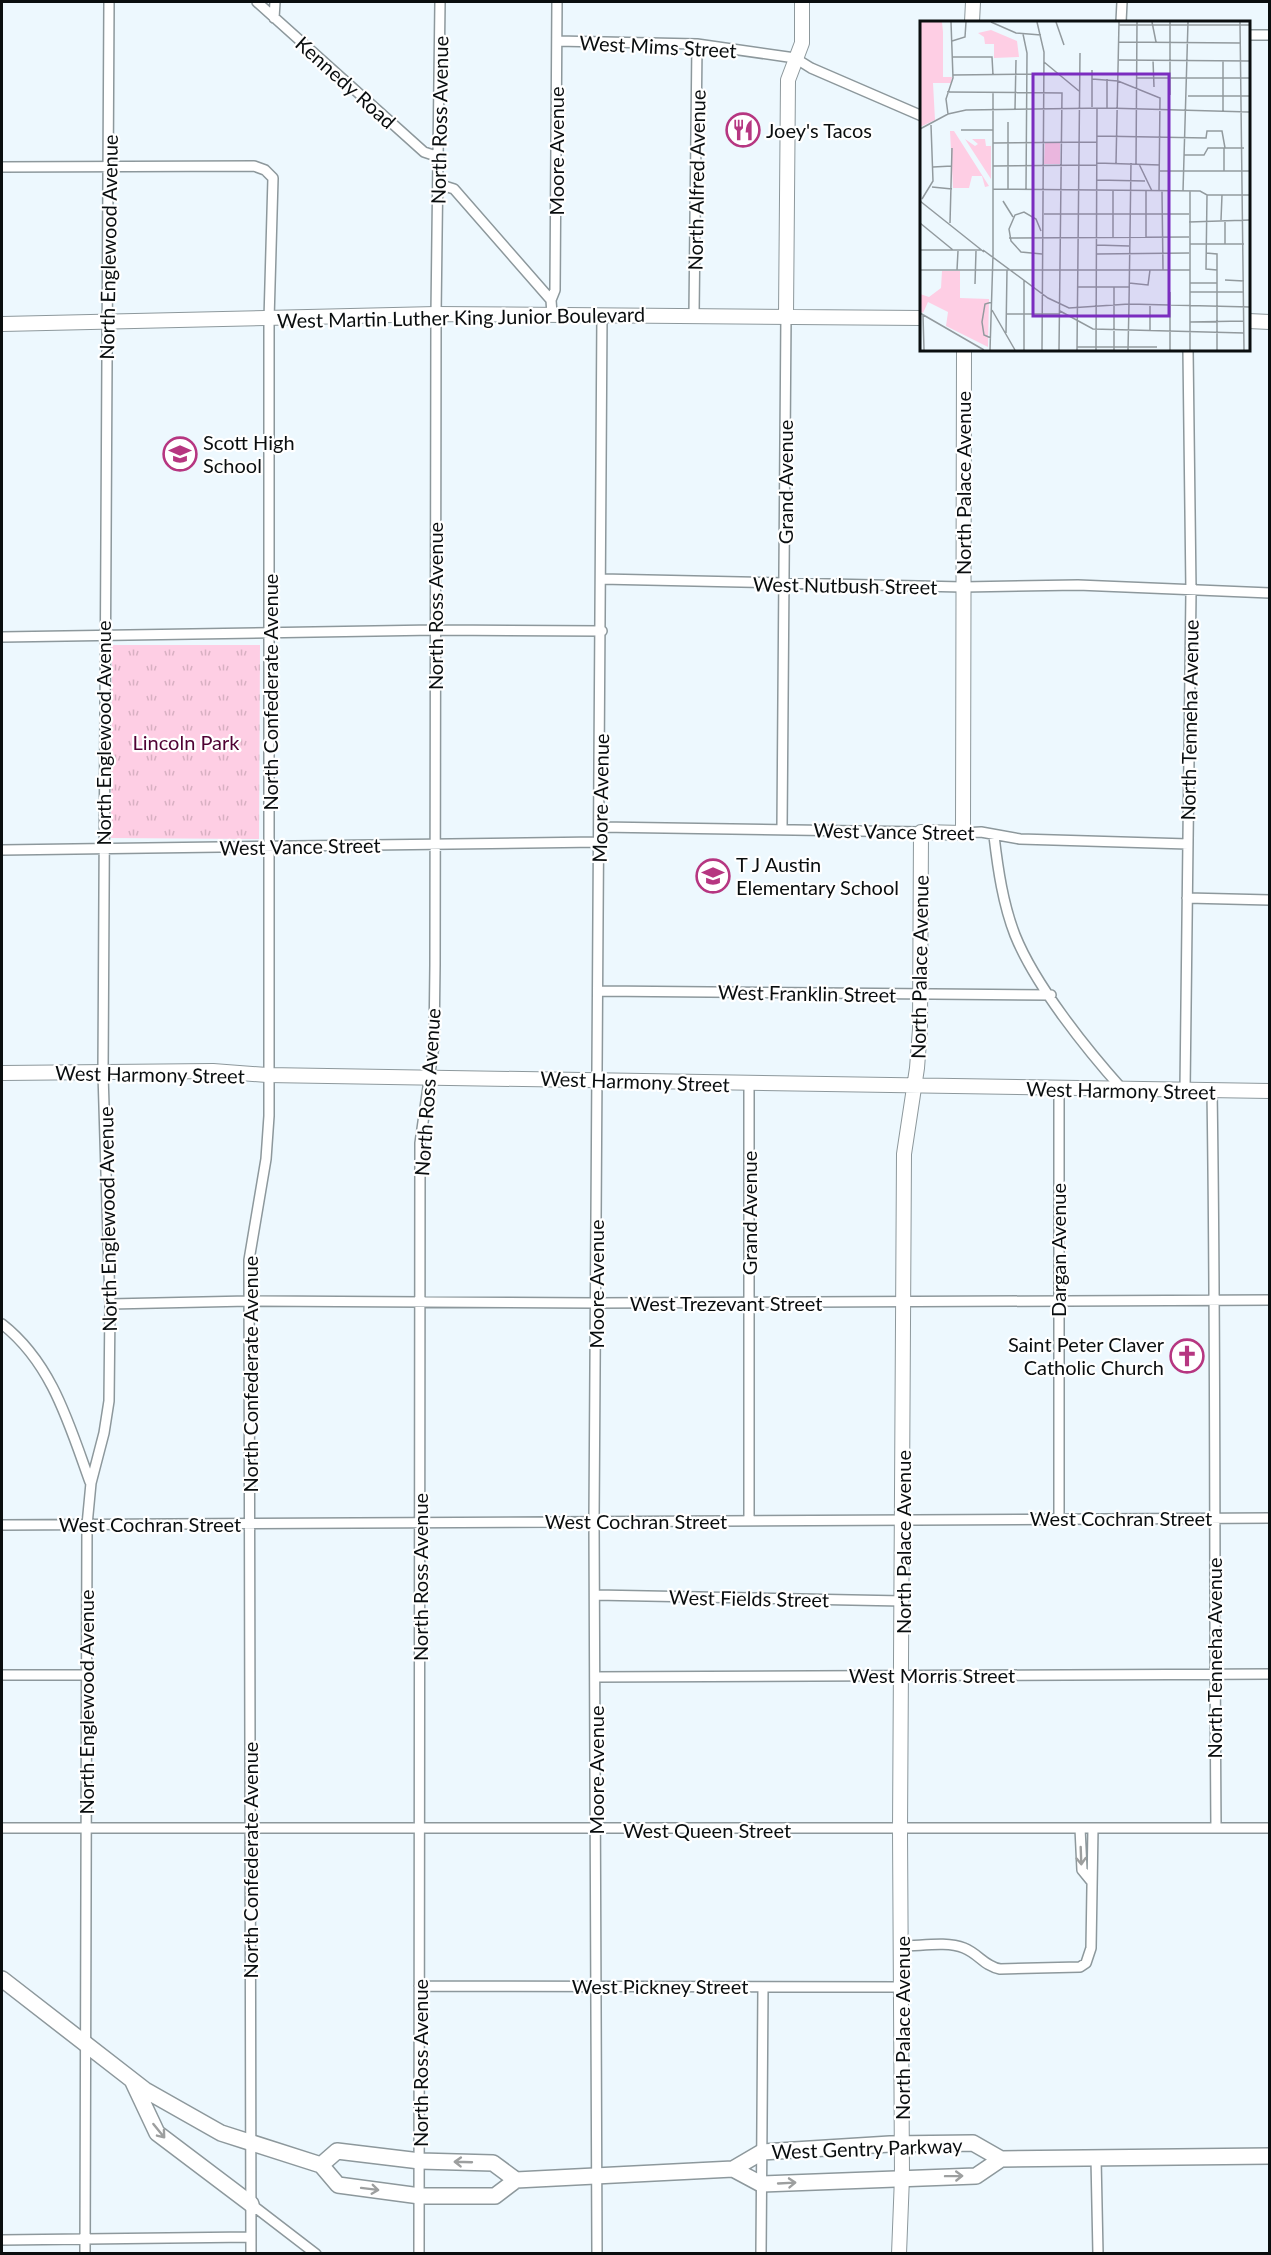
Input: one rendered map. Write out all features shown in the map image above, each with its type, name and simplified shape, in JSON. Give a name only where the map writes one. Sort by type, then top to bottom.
[{"type":"main road","points":[[2,1979],[131,2080],[197,2121],[250,2144],[321,2165],[338,2185],[420,2196],[495,2196],[516,2180],[493,2163],[420,2161],[337,2151],[321,2165]]},
{"type":"main road","points":[[131,2080],[157,2133],[251,2204]]},
{"type":"main road","name":"West Gentry Parkway","points":[[516,2180],[733,2169],[762,2152],[902,2144],[973,2143],[1001,2159],[976,2176],[761,2184],[733,2169]]},
{"type":"main road","points":[[1001,2159],[1269,2156]]},
{"type":"street","name":"North Englewood Avenue","points":[[85,2253],[87,1525],[91,1483],[104,1433],[109,1401],[110,1304],[103,1073],[103,849],[110,2]]},
{"type":"street","name":"Kennedy Road","points":[[257,2],[424,152],[439,157]]},
{"type":"street","points":[[274,18],[275,2]]},
{"type":"street","name":"North Ross Avenue","points":[[419,2253],[420,1143],[434,1045],[436,314],[440,2]]},
{"type":"street","name":"Moore Avenue","points":[[552,307],[555,290],[557,2]]},
{"type":"street","points":[[786,315],[788,80],[802,43],[802,2]]},
{"type":"street","points":[[972,21],[973,2]]},
{"type":"street","points":[[1121,21],[1122,2]]},
{"type":"street","points":[[1250,35],[1269,35]]},
{"type":"street","name":"West Mims Street","points":[[557,41],[697,44],[795,58]]},
{"type":"street","name":"North Alfred Avenue","points":[[694,315],[697,44]]},
{"type":"street","points":[[795,58],[810,69],[920,116]]},
{"type":"street","points":[[2,167],[110,165]]},
{"type":"street","name":"North Confederate Avenue","points":[[110,165],[254,166],[270,173],[273,178],[269,320],[271,633],[267,1075],[269,1116],[266,1160],[249,1260],[251,2253]]},
{"type":"street","points":[[438,184],[454,189],[552,307]]},
{"type":"street","name":"West Martin Luther King Junior Boulevard","points":[[2,324],[269,320],[552,307],[602,314],[920,318]]},
{"type":"street","name":"Moore Avenue","points":[[597,2253],[594,1521],[602,631],[602,314]]},
{"type":"street","name":"Grand Avenue","points":[[782,829],[786,315]]},
{"type":"street","points":[[1250,321],[1269,322]]},
{"type":"street","name":"North Palace Avenue","points":[[963,833],[964,351]]},
{"type":"street","name":"North Tenneha Avenue","points":[[1185,1090],[1191,591],[1188,351]]},
{"type":"street","name":"West Nutbush Street","points":[[601,579],[784,585],[963,587],[1078,585],[1191,591],[1269,592]]},
{"type":"street","points":[[2,638],[435,630],[602,631]]},
{"type":"street","name":"West Vance Street","points":[[600,827],[981,832],[994,836],[1188,844]]},
{"type":"street","name":"North Palace Avenue","points":[[899,2253],[902,2177],[901,1987],[903,1946],[900,1830],[904,1520],[904,1155],[913,1086],[918,1068],[921,995],[921,832]]},
{"type":"street","points":[[994,836],[999,878],[1015,934],[1026,958],[1098,1062],[1123,1090]]},
{"type":"street","name":"West Vance Street","points":[[2,850],[600,842]]},
{"type":"street","points":[[1187,898],[1269,900]]},
{"type":"street","name":"West Franklin Street","points":[[599,991],[1051,995]]},
{"type":"street","name":"West Harmony Street","points":[[2,1073],[213,1071],[267,1075],[1269,1091]]},
{"type":"street","name":"Grand Avenue","points":[[749,1084],[749,1521]]},
{"type":"street","name":"Dargan Avenue","points":[[1059,1089],[1059,1518]]},
{"type":"street","name":"North Tenneha Avenue","points":[[1212,1091],[1215,1300],[1213,1517],[1216,1828]]},
{"type":"street","name":"West Trezevant Street","points":[[110,1304],[249,1301],[749,1303],[1269,1300]]},
{"type":"street","points":[[2,1324],[29,1350],[58,1395],[91,1483]]},
{"type":"street","name":"West Cochran Street","points":[[2,1525],[1269,1518]]},
{"type":"street","name":"West Fields Street","points":[[595,1595],[903,1601]]},
{"type":"street","name":"West Morris Street","points":[[595,1677],[1269,1674]]},
{"type":"street","points":[[2,1675],[87,1675]]},
{"type":"street","name":"West Queen Street","points":[[2,1828],[900,1830],[1269,1828]]},
{"type":"street","points":[[1080,1828],[1082,1870],[1090,1881]]},
{"type":"street","points":[[903,1946],[956,1946],[972,1952],[989,1967],[1000,1969],[1080,1967],[1086,1963],[1091,1948],[1090,1881],[1094,1870],[1093,1828]]},
{"type":"street","name":"West Pickney Street","points":[[419,1986],[901,1987]]},
{"type":"street","points":[[761,2253],[763,1987]]},
{"type":"street","points":[[1096,2158],[1098,2253]]},
{"type":"street","points":[[251,2204],[316,2253]]},
{"type":"street","points":[[2,2240],[251,2237]]},
{"type":"green space","name":"Lincoln Park","points":[[112,645],[260,645],[259,839],[111,838]]},
{"type":"place","name":"Joey's Tacos","points":[[743,130]]},
{"type":"place","name":"Scott High School","points":[[180,454]]},
{"type":"place","name":"T J Austin Elementary School","points":[[713,876]]},
{"type":"place","name":"Saint Peter Claver Catholic Church","points":[[1187,1356]]}]
